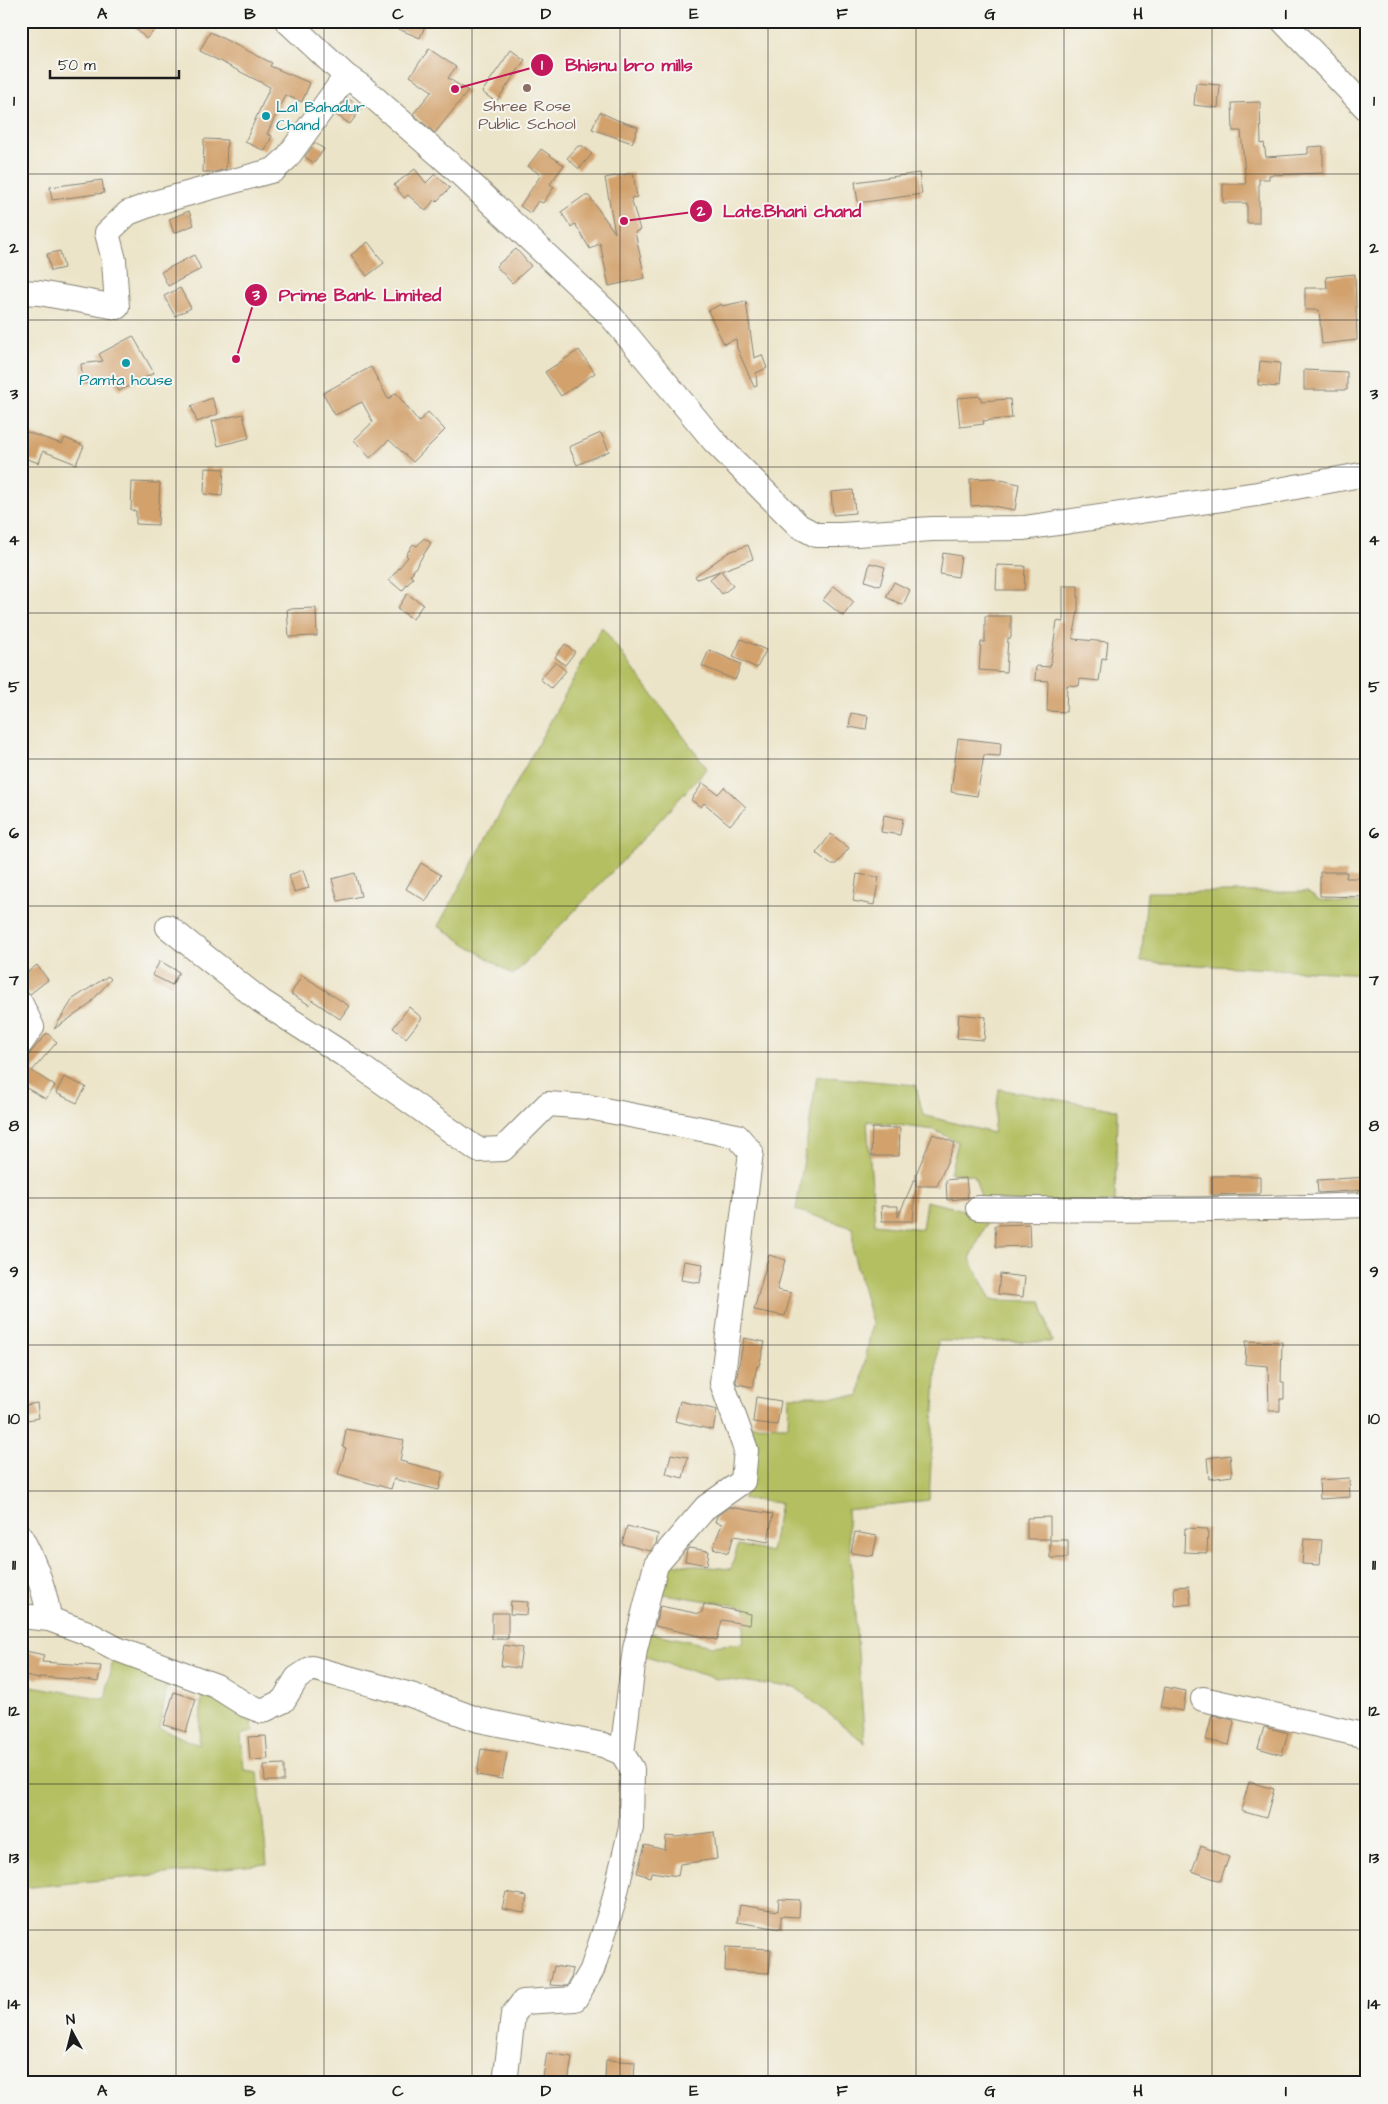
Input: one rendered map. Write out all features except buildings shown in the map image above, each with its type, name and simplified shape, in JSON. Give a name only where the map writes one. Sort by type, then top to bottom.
[{"type":"street","points":[[287,21],[346,76],[362,87],[450,164],[610,316],[714,441],[799,526],[816,534],[842,535],[932,530],[1024,528],[1257,494],[1366,470]]},
{"type":"street","points":[[1283,21],[1367,109]]},
{"type":"street","points":[[21,292],[39,293],[117,307],[114,260],[107,233],[128,213],[154,203],[274,170],[286,158],[346,76]]},
{"type":"street","points":[[168,927],[261,1001],[343,1054],[478,1150],[503,1149],[548,1104],[589,1107],[737,1136],[751,1152],[722,1383],[746,1450],[743,1481],[706,1507],[656,1566],[635,1649],[622,1752],[632,1769],[631,1828],[613,1904],[592,1970],[575,1999],[523,2002],[513,2015],[505,2083]]},
{"type":"street","points":[[21,1004],[32,1027],[21,1043]]},
{"type":"street","points":[[978,1208],[1080,1211],[1220,1210],[1367,1205]]},
{"type":"street","points":[[21,1537],[30,1555],[47,1606],[49,1619]]},
{"type":"street","points":[[21,1616],[49,1619],[85,1632],[117,1649],[216,1686],[246,1706],[262,1711],[282,1701],[298,1678],[312,1668],[410,1695],[479,1720],[603,1745],[622,1752]]},
{"type":"street","points":[[1202,1699],[1367,1736]]},
{"type":"green space","points":[[602,627],[707,768],[631,852],[513,975],[438,926]]},
{"type":"green space","points":[[1147,892],[1307,892],[1319,900],[1367,904],[1367,974],[1141,962]]},
{"type":"green space","points":[[817,1076],[916,1085],[923,1115],[993,1133],[999,1089],[1117,1110],[1115,1206],[982,1200],[974,1175],[950,1173],[958,1142],[934,1130],[867,1121],[875,1224],[922,1229],[926,1201],[990,1216],[970,1259],[991,1300],[1041,1301],[1052,1342],[938,1341],[929,1500],[847,1510],[865,1743],[795,1687],[717,1679],[643,1656],[646,1632],[712,1646],[742,1643],[746,1607],[657,1593],[668,1563],[731,1569],[738,1545],[771,1552],[780,1503],[743,1499],[749,1449],[749,1425],[788,1426],[789,1396],[859,1396],[872,1323],[853,1253],[853,1228],[796,1210]]},
{"type":"green space","points":[[114,1654],[169,1672],[160,1728],[199,1745],[202,1687],[250,1714],[253,1731],[241,1735],[244,1770],[258,1772],[267,1864],[21,1888],[21,1752],[25,1752],[32,1686],[105,1699]]},
{"type":"place","name":"Shree Rose Public School","points":[[527,88]]},
{"type":"place","name":"Bhisnu bro mills","points":[[455,89]]},
{"type":"place","name":"Lal Bahadur Chand","points":[[266,116]]},
{"type":"place","name":"Late.Bhani chand","points":[[624,221]]},
{"type":"place","name":"Prime Bank Limited","points":[[236,359]]},
{"type":"place","name":"Pamta house","points":[[126,363]]}]
